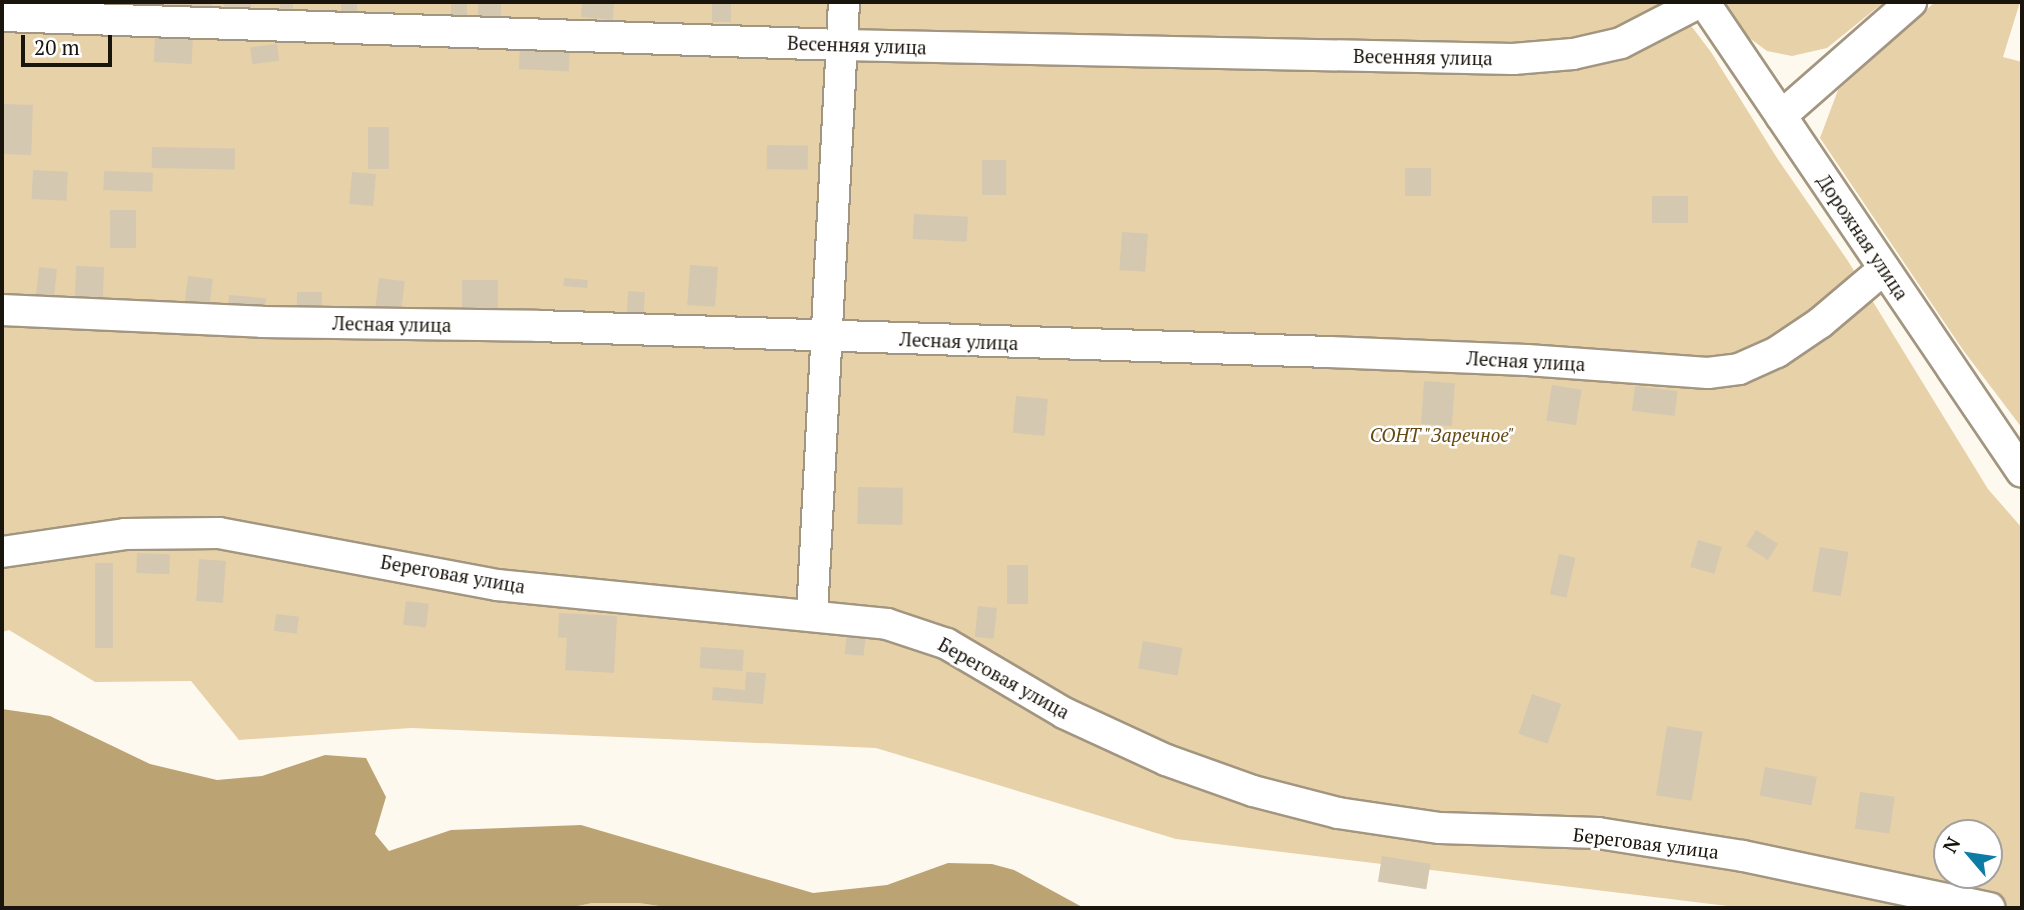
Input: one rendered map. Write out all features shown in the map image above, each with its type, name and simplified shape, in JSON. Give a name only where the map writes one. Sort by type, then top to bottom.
[{"type":"street","points":[[812,615],[844,2]]},
{"type":"street","name":"Весенняя улица","points":[[2,16],[842,45],[1513,58],[1573,54],[1621,43],[1702,2]]},
{"type":"street","name":"Дорожная улица","points":[[1702,2],[2022,472]]},
{"type":"street","points":[[1781,116],[1911,2]]},
{"type":"street","name":"Лесная улица","points":[[2,310],[262,322],[537,326],[1381,354],[1708,373],[1739,369],[1777,352],[1821,323],[1884,269]]},
{"type":"street","name":"Береговая улица","points":[[2,552],[125,534],[219,533],[497,585],[887,624],[947,644],[1064,713],[1166,760],[1253,791],[1338,813],[1440,828],[1598,833],[1743,856],[1990,908]]},
{"type":"green space","name":"СОНТ \"Заречное\"","points":[[2,2],[1673,2],[1711,52],[1777,158],[1848,261],[1988,489],[2022,528],[2022,908],[1744,908],[1176,839],[876,748],[411,728],[239,740],[191,681],[95,682],[9,630],[2,632]]},
{"type":"green space","points":[[1724,2],[1884,2],[1827,48],[1792,56],[1767,51],[1741,32]]},
{"type":"green space","points":[[1935,2],[2020,2],[2003,57],[2022,62],[2022,428],[1963,350],[1820,138],[1838,90]]},
{"type":"green space","points":[[592,903],[639,903],[672,908],[569,908]]},
{"type":"shaded area","points":[[2,709],[50,716],[150,764],[217,780],[262,776],[325,755],[366,758],[386,797],[375,834],[389,851],[451,830],[581,825],[813,893],[887,885],[948,863],[992,864],[1014,870],[1084,908],[672,908],[639,903],[592,903],[569,908],[2,908]]},
{"type":"building","points":[[124,2],[144,2],[144,14],[124,14]]},
{"type":"building","points":[[158,2],[212,2],[212,16],[158,16]]},
{"type":"building","points":[[224,2],[251,2],[251,11],[224,11]]},
{"type":"building","points":[[280,2],[293,2],[293,12],[280,12]]},
{"type":"building","points":[[341,2],[357,2],[357,13],[341,13]]},
{"type":"building","points":[[451,2],[467,2],[467,19],[451,19]]},
{"type":"building","points":[[478,2],[501,2],[501,21],[478,21]]},
{"type":"building","points":[[582,2],[614,2],[613,20],[581,17]]},
{"type":"building","points":[[712,2],[731,2],[731,22],[712,22]]},
{"type":"building","points":[[155,36],[193,38],[192,64],[154,62]]},
{"type":"building","points":[[277,44],[279,61],[252,64],[250,47]]},
{"type":"building","points":[[520,46],[570,49],[569,72],[519,69]]},
{"type":"building","points":[[2,104],[33,105],[31,155],[2,154]]},
{"type":"building","points":[[368,127],[389,127],[389,169],[368,169]]},
{"type":"building","points":[[767,145],[808,146],[808,170],[767,169]]},
{"type":"building","points":[[152,147],[235,148],[235,169],[152,168]]},
{"type":"building","points":[[982,160],[1006,160],[1006,195],[982,195]]},
{"type":"building","points":[[1405,168],[1431,168],[1431,196],[1405,196]]},
{"type":"building","points":[[33,170],[68,172],[66,201],[31,199]]},
{"type":"building","points":[[104,171],[153,173],[152,192],[103,190]]},
{"type":"building","points":[[352,172],[376,174],[373,206],[349,204]]},
{"type":"building","points":[[1652,196],[1688,196],[1688,223],[1652,223]]},
{"type":"building","points":[[110,210],[136,210],[136,248],[110,248]]},
{"type":"building","points":[[914,214],[968,217],[967,242],[913,239]]},
{"type":"building","points":[[1122,232],[1148,234],[1145,272],[1119,270]]},
{"type":"building","points":[[690,265],[718,267],[715,307],[687,305]]},
{"type":"building","points":[[76,266],[104,267],[103,302],[75,301]]},
{"type":"building","points":[[39,267],[57,269],[53,305],[35,303]]},
{"type":"building","points":[[188,276],[213,279],[210,306],[185,303]]},
{"type":"building","points":[[379,278],[405,281],[401,312],[375,309]]},
{"type":"building","points":[[564,278],[588,280],[587,288],[563,286]]},
{"type":"building","points":[[462,280],[498,280],[498,311],[462,311]]},
{"type":"building","points":[[628,291],[645,292],[644,318],[627,317]]},
{"type":"building","points":[[297,292],[322,292],[322,310],[297,310]]},
{"type":"building","points":[[229,295],[266,298],[265,313],[228,310]]},
{"type":"building","points":[[1424,381],[1455,383],[1452,426],[1421,424]]},
{"type":"building","points":[[1552,385],[1582,390],[1576,425],[1546,421]]},
{"type":"building","points":[[1635,386],[1678,391],[1675,416],[1632,411]]},
{"type":"building","points":[[1016,396],[1048,399],[1045,436],[1013,433]]},
{"type":"building","points":[[858,487],[903,488],[902,525],[857,524]]},
{"type":"building","points":[[1756,530],[1778,544],[1768,560],[1746,546]]},
{"type":"building","points":[[1698,540],[1722,547],[1714,574],[1690,567]]},
{"type":"building","points":[[1820,547],[1849,552],[1841,596],[1812,591]]},
{"type":"building","points":[[137,553],[170,554],[169,574],[136,573]]},
{"type":"building","points":[[1559,554],[1576,558],[1566,598],[1550,594]]},
{"type":"building","points":[[199,559],[226,561],[223,603],[196,601]]},
{"type":"building","points":[[95,563],[113,563],[113,648],[95,648]]},
{"type":"building","points":[[1007,565],[1028,565],[1028,604],[1007,604]]},
{"type":"building","points":[[406,601],[429,604],[426,628],[403,625]]},
{"type":"building","points":[[978,606],[997,608],[994,639],[975,637]]},
{"type":"building","points":[[559,613],[617,616],[614,673],[565,670],[567,638],[558,637]]},
{"type":"building","points":[[276,614],[299,617],[297,634],[274,631]]},
{"type":"building","points":[[847,632],[866,634],[864,656],[845,654]]},
{"type":"building","points":[[1143,641],[1182,648],[1178,676],[1138,669]]},
{"type":"building","points":[[701,647],[744,650],[742,671],[700,668]]},
{"type":"building","points":[[746,672],[766,673],[763,704],[712,700],[713,687],[745,690]]},
{"type":"building","points":[[1532,694],[1561,704],[1548,744],[1518,734]]},
{"type":"building","points":[[1667,726],[1703,732],[1692,801],[1656,795]]},
{"type":"building","points":[[1765,767],[1817,777],[1811,806],[1759,795]]},
{"type":"building","points":[[1860,792],[1895,797],[1890,834],[1855,829]]},
{"type":"building","points":[[1382,856],[1430,864],[1426,889],[1378,882]]}]
